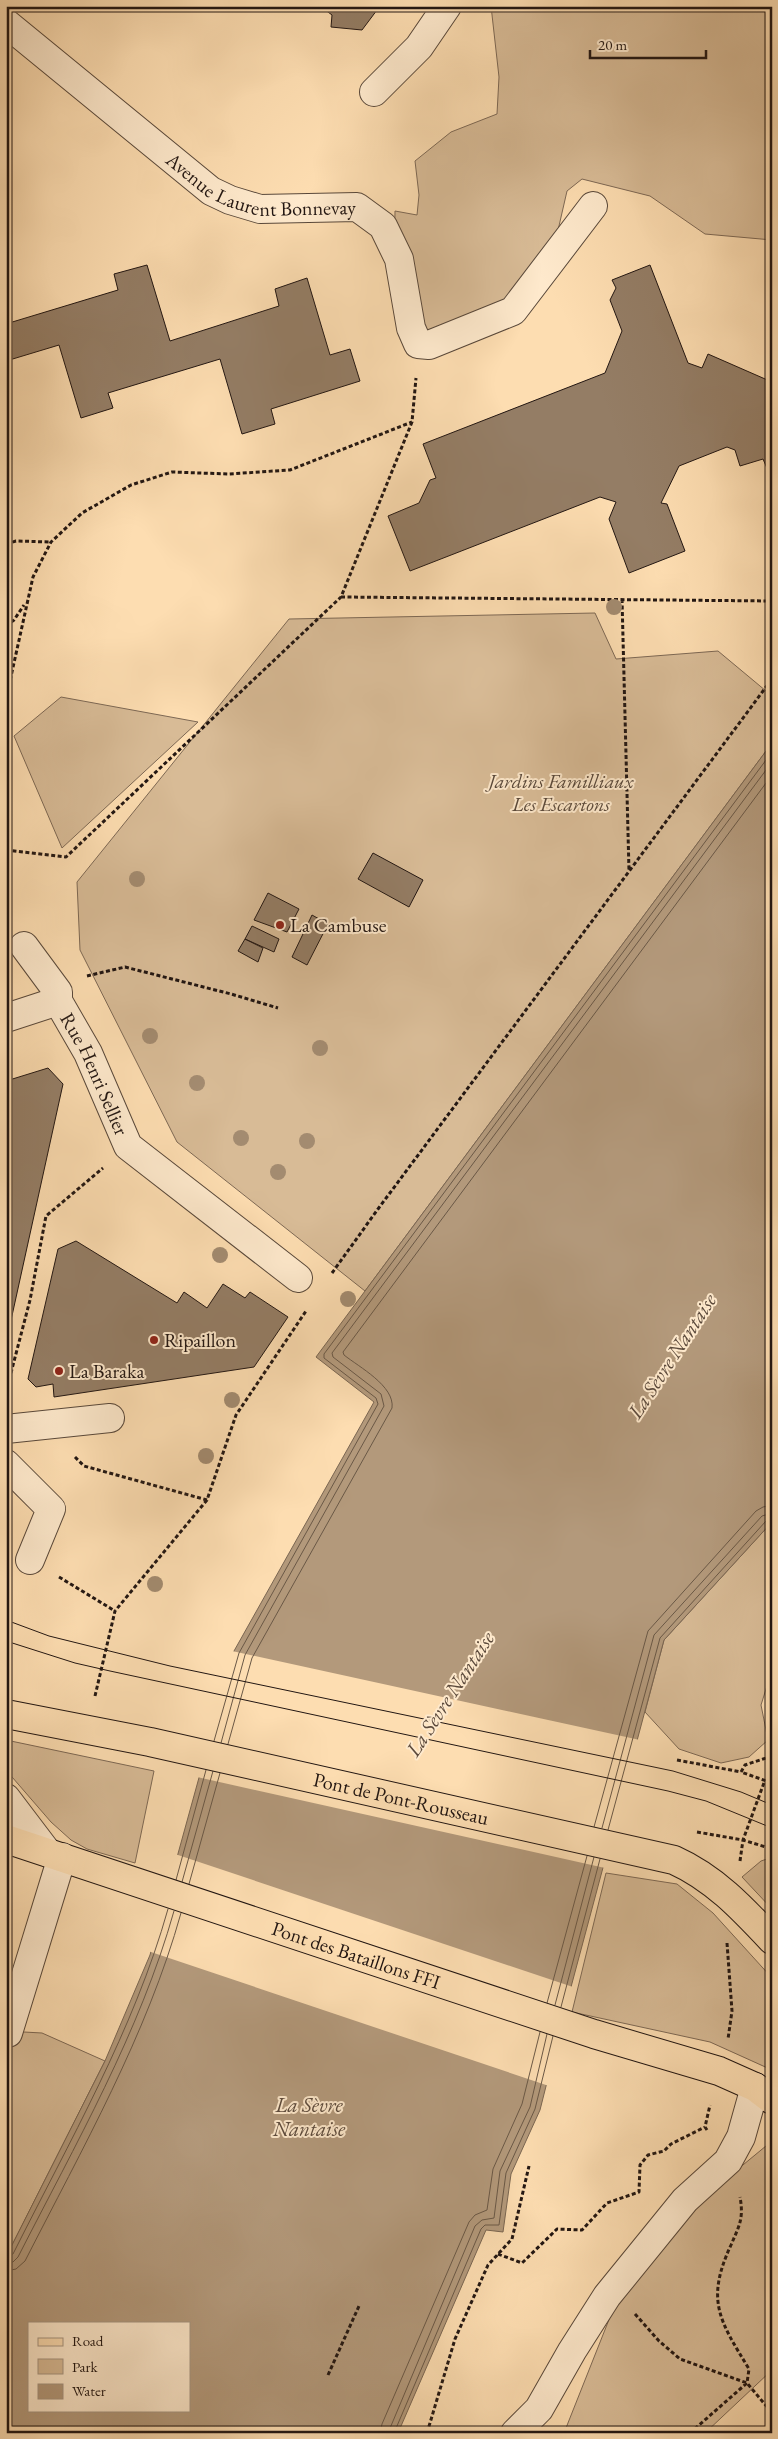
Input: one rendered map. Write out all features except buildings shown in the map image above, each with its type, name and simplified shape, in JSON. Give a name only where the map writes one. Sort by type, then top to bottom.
[{"type":"main road","name":"Pont de Pont-Rousseau","points":[[6,1714],[150,1742],[653,1854],[691,1868],[734,1900],[772,1940]]},
{"type":"main road","name":"Pont des Bataillons FFI","points":[[6,1839],[594,2034],[719,2071],[763,2093]]},
{"type":"street","points":[[374,92],[419,47],[447,6]]},
{"type":"street","name":"Avenue Laurent Bonnevay","points":[[6,23],[211,191],[230,200],[260,210],[357,207],[383,226],[399,259],[411,328],[418,344]]},
{"type":"street","points":[[418,344],[429,345],[513,311],[593,206]]},
{"type":"street","name":"Rue Henri Sellier","points":[[24,946],[58,996],[88,1053],[128,1146]]},
{"type":"street","name":"Rue Henri Sellier","points":[[6,1018],[58,996]]},
{"type":"street","points":[[128,1146],[298,1278]]},
{"type":"street","points":[[6,1429],[110,1418]]},
{"type":"street","points":[[6,1464],[51,1509],[30,1560]]},
{"type":"street","points":[[6,1798],[55,1854],[8,2033]]},
{"type":"street","points":[[515,2433],[539,2409],[572,2351],[612,2290],[685,2200],[728,2160],[763,2093]]},
{"type":"path","points":[[6,850],[66,857],[341,597],[412,422],[418,344]]},
{"type":"path","points":[[6,699],[33,577],[51,542],[82,513],[131,485],[172,472],[228,474],[290,470],[412,422]]},
{"type":"path","points":[[6,544],[16,541],[51,542]]},
{"type":"path","points":[[341,597],[772,601]]},
{"type":"path","points":[[622,599],[629,872]]},
{"type":"path","points":[[6,626],[14,620],[26,602]]},
{"type":"path","points":[[330,1277],[378,1209],[772,679]]},
{"type":"path","points":[[58,996],[92,974],[124,967],[278,1008]]},
{"type":"path","points":[[6,1392],[30,1300],[46,1216],[128,1146]]},
{"type":"path","points":[[93,1703],[115,1611],[207,1500],[236,1415],[308,1308]]},
{"type":"path","points":[[45,1425],[84,1466],[207,1500]]},
{"type":"path","points":[[30,1560],[115,1611]]},
{"type":"path","points":[[741,1772],[745,1765],[772,1756]]},
{"type":"path","points":[[677,1760],[741,1772],[772,1783]]},
{"type":"path","points":[[743,1840],[765,1780]]},
{"type":"path","points":[[692,1831],[743,1840],[772,1849]]},
{"type":"path","points":[[719,2071],[727,2047],[732,2011],[731,1978],[726,1952],[734,1900]]},
{"type":"path","points":[[498,2254],[522,2262],[557,2229],[582,2230],[607,2203],[639,2192],[640,2165],[648,2155],[664,2150],[671,2144],[704,2126]]},
{"type":"path","points":[[426,2433],[455,2339],[488,2265],[512,2239],[529,2166]]},
{"type":"path","points":[[690,2433],[747,2383],[749,2369],[732,2341],[718,2308],[717,2290],[731,2244]]},
{"type":"path","points":[[612,2290],[659,2341],[680,2359],[747,2383],[768,2408]]},
{"type":"path","points":[[328,2375],[359,2306]]},
{"type":"green space","points":[[491,6],[772,6],[772,240],[705,234],[650,196],[582,179],[567,191],[545,287],[428,335],[394,276],[395,211],[417,215],[419,195],[415,161],[451,132],[497,114],[499,77]]},
{"type":"green space","name":"Jardins Familliaux Les Escartons","points":[[595,613],[616,659],[718,651],[772,696],[772,743],[365,1291],[177,1142],[80,950],[77,882],[289,619]]},
{"type":"green space","points":[[61,697],[198,722],[62,848],[14,736]]},
{"type":"green space","points":[[772,1522],[772,1670],[761,1705],[768,1740],[749,1757],[721,1763],[679,1749],[645,1712],[664,1640]]},
{"type":"green space","points":[[6,1740],[154,1771],[135,1863],[87,1849],[71,1840],[51,1822],[6,1770]]},
{"type":"green space","points":[[772,1860],[772,1909],[742,1877],[761,1861]]},
{"type":"green space","points":[[606,1873],[677,1884],[713,1913],[772,1978],[772,2070],[710,2042],[572,2012]]},
{"type":"green space","points":[[6,2031],[42,2033],[105,2061],[6,2257]]},
{"type":"green space","points":[[772,2141],[772,2370],[705,2433],[564,2433],[614,2307],[692,2207]]},
{"type":"water","name":"La Sèvre Nantaise","points":[[772,743],[772,1522],[664,1640],[540,2110],[511,2174],[503,2232],[486,2230],[398,2433],[6,2433],[6,2257],[105,2061],[150,1955],[234,1651],[374,1402],[316,1357]]},
{"type":"pier","points":[[232,1651],[640,1740],[605,1868],[197,1777]]},
{"type":"pier","points":[[175,1854],[573,1987],[549,2086],[148,1951]]},
{"type":"tram line","points":[[6,1620],[49,1636],[170,1666],[673,1771],[741,1792],[772,1805]]},
{"type":"tram line","points":[[6,1641],[75,1663],[110,1671],[668,1791],[706,1801],[772,1828]]},
{"type":"place","name":"La Cambuse","points":[[280,925]]},
{"type":"place","name":"Ripaillon","points":[[154,1340]]},
{"type":"place","name":"La Baraka","points":[[59,1371]]}]
